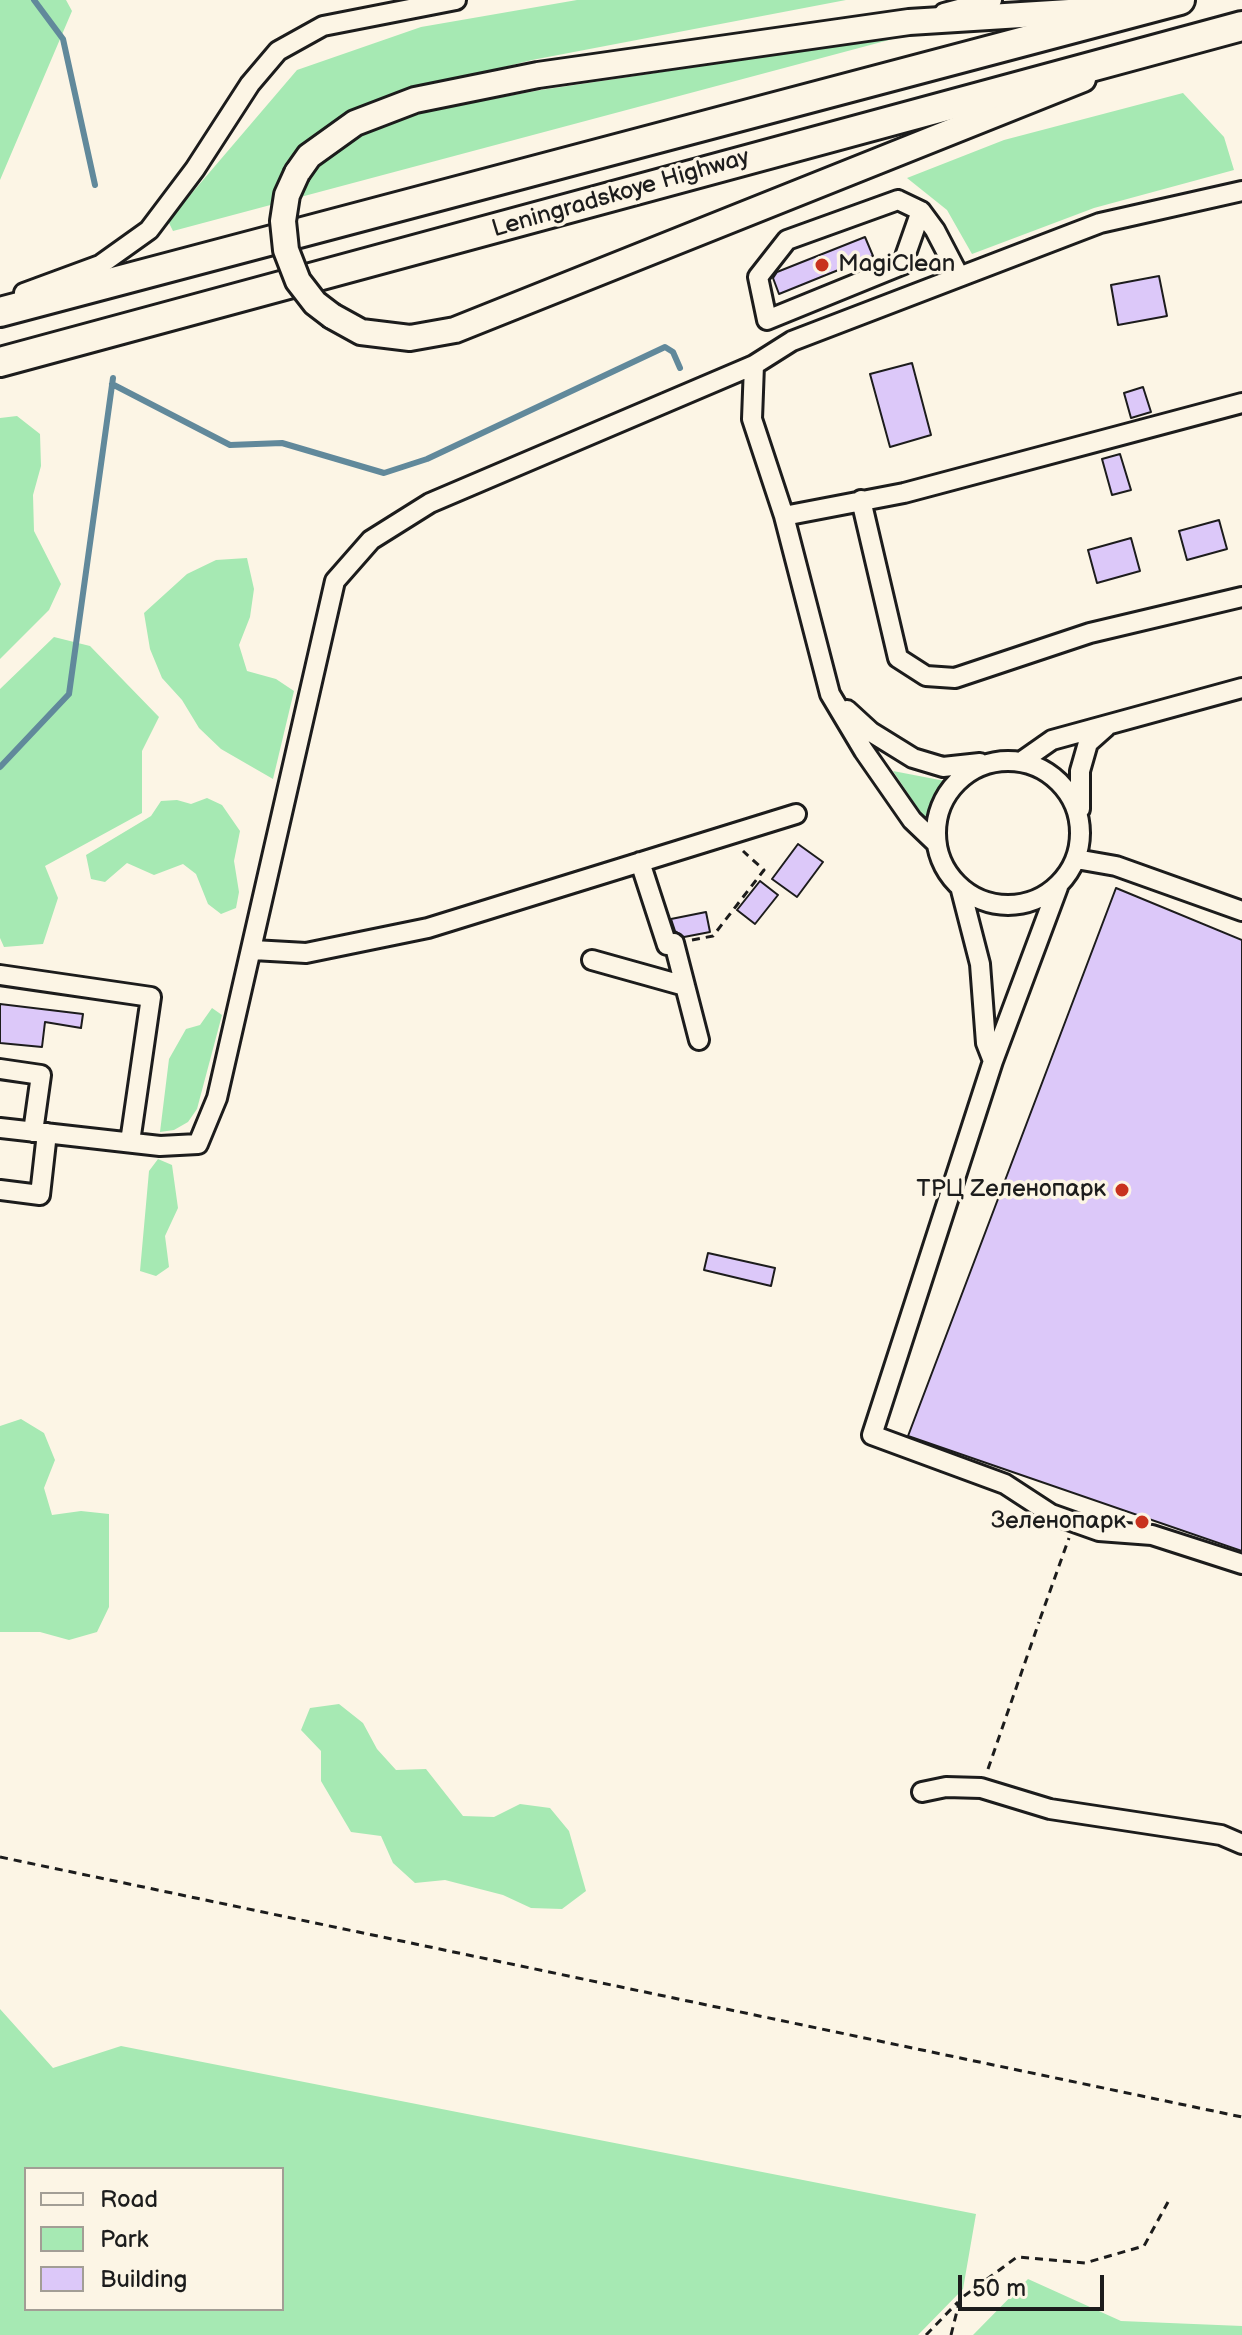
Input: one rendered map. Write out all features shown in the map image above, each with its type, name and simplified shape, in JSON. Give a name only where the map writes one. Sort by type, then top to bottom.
[{"type":"highway","name":"Leningradskoye Highway","points":[[0,312],[1180,0]]},
{"type":"highway","name":"Leningradskoye Highway","points":[[0,362],[1242,26]]},
{"type":"main road","points":[[1148,9],[1051,11],[909,22],[538,75],[415,100],[355,123],[309,156],[287,195],[283,221],[286,250],[298,281],[315,303],[361,332],[398,336],[455,330],[953,134],[1151,50]]},
{"type":"street","points":[[0,301],[100,265],[149,230],[195,169],[250,84],[278,51],[323,26],[456,0]]},
{"type":"street","points":[[909,22],[992,0]]},
{"type":"street","points":[[0,1128],[130,1142],[198,1144],[217,1098],[335,581],[371,540],[430,503],[754,365],[792,341],[1100,223],[1242,191]]},
{"type":"street","points":[[921,211],[902,265],[767,320],[758,277],[787,240],[898,200],[921,211],[935,230],[959,276]]},
{"type":"street","points":[[754,365],[752,419],[784,516],[830,694],[904,808],[935,842],[944,868],[961,890],[980,964],[986,1043],[993,1061]]},
{"type":"street","points":[[784,516],[904,493],[1242,403]]},
{"type":"street","points":[[861,500],[898,658],[926,676],[955,678],[1090,633],[1242,597]]},
{"type":"street","points":[[1022,761],[1052,740],[1242,688]]},
{"type":"street","points":[[830,694],[871,732],[913,758],[943,767],[1022,761],[1050,773],[1070,794],[1080,822]]},
{"type":"street","points":[[1108,725],[1088,743],[1080,771],[1076,859],[1058,887],[993,1061],[872,1435],[1005,1484],[1051,1514],[1099,1531],[1152,1535],[1242,1564]]},
{"type":"street","points":[[935,842],[937,815],[949,790],[969,771],[995,761]]},
{"type":"street","points":[[253,950],[306,953],[428,928],[796,814]]},
{"type":"street","points":[[1076,859],[1116,866],[1242,911]]},
{"type":"street","points":[[640,862],[667,945],[674,943],[699,1040]]},
{"type":"street","points":[[961,890],[984,902],[1010,906],[1036,901],[1058,887]]},
{"type":"street","points":[[592,960],[685,986]]},
{"type":"street","points":[[0,975],[151,997],[130,1142]]},
{"type":"street","points":[[0,1069],[41,1075],[40,1195],[0,1190]]},
{"type":"street","points":[[922,1792],[946,1787],[981,1788],[1050,1809],[1221,1835],[1242,1844]]},
{"type":"path","points":[[674,943],[713,936],[764,870],[741,849],[733,853]]},
{"type":"path","points":[[981,1788],[1072,1527]]},
{"type":"path","points":[[0,1857],[1242,2117]]},
{"type":"path","points":[[926,2335],[960,2299],[1017,2257],[1085,2263],[1144,2246],[1168,2202]]},
{"type":"path","points":[[951,2335],[960,2299]]},
{"type":"green space","points":[[0,0],[66,0],[72,11],[0,180]]},
{"type":"green space","points":[[577,0],[846,0],[532,60],[406,92],[347,114],[300,148],[285,168],[307,179],[319,164],[361,132],[422,112],[541,90],[904,36],[173,231],[168,221],[297,70],[421,27]]},
{"type":"green space","points":[[1183,93],[1224,137],[1234,170],[1094,208],[972,254],[947,210],[907,178],[1004,140]]},
{"type":"green space","points":[[17,416],[40,434],[41,466],[33,495],[34,531],[61,584],[49,610],[0,659],[0,418]]},
{"type":"green space","points":[[247,558],[254,589],[250,617],[239,645],[247,671],[276,679],[294,691],[273,779],[221,749],[199,728],[182,700],[162,678],[150,649],[144,613],[187,574],[216,560]]},
{"type":"green space","points":[[54,637],[90,646],[159,717],[142,751],[142,813],[45,866],[58,898],[43,944],[4,947],[0,938],[0,689]]},
{"type":"green space","points":[[893,771],[945,781],[925,819]]},
{"type":"green space","points":[[207,798],[222,805],[240,831],[234,861],[239,892],[236,908],[221,914],[208,904],[196,874],[183,864],[154,875],[127,863],[105,882],[91,879],[86,855],[151,816],[161,801],[177,800],[191,804]]},
{"type":"green space","points":[[212,1008],[222,1015],[197,1109],[188,1122],[174,1130],[160,1132],[169,1059],[186,1029],[200,1025]]},
{"type":"green space","points":[[158,1159],[172,1165],[178,1208],[165,1236],[169,1267],[156,1276],[140,1271],[149,1171]]},
{"type":"green space","points":[[21,1419],[44,1433],[55,1460],[44,1488],[52,1515],[81,1511],[109,1514],[109,1607],[97,1632],[69,1640],[40,1632],[0,1632],[0,1426]]},
{"type":"green space","points":[[339,1704],[363,1723],[377,1749],[396,1770],[426,1769],[463,1816],[494,1817],[520,1804],[550,1808],[569,1831],[586,1891],[562,1909],[531,1908],[503,1895],[445,1880],[415,1883],[393,1863],[381,1836],[351,1832],[321,1781],[321,1751],[301,1730],[310,1708]]},
{"type":"green space","points":[[0,2009],[53,2068],[121,2046],[976,2214],[963,2289],[918,2335],[0,2335]]},
{"type":"green space","points":[[1028,2279],[1121,2321],[1242,2326],[1242,2335],[973,2335]]},
{"type":"building","name":"MagiClean","points":[[865,237],[873,256],[779,294],[773,278],[777,272]]},
{"type":"building","points":[[1159,276],[1167,316],[1118,325],[1111,285]]},
{"type":"building","points":[[912,363],[931,435],[890,447],[870,374]]},
{"type":"building","points":[[1143,387],[1151,412],[1131,418],[1124,393]]},
{"type":"building","points":[[1120,454],[1131,490],[1112,495],[1102,459]]},
{"type":"building","points":[[1219,520],[1227,549],[1187,560],[1179,531]]},
{"type":"building","points":[[1131,538],[1140,571],[1097,583],[1088,550]]},
{"type":"building","points":[[798,844],[823,862],[797,897],[772,879]]},
{"type":"building","points":[[760,881],[778,895],[755,924],[737,910]]},
{"type":"building","name":"ТРЦ Zеленопарк","points":[[1116,888],[1242,940],[1242,1551],[908,1436]]},
{"type":"building","points":[[706,912],[710,932],[684,937],[675,931],[671,919]]},
{"type":"building","points":[[0,1004],[83,1014],[81,1028],[45,1022],[42,1047],[0,1043]]},
{"type":"building","points":[[708,1253],[775,1268],[771,1286],[704,1270]]},
{"type":"waterway","points":[[34,0],[63,39],[95,185]]},
{"type":"waterway","points":[[112,384],[230,445],[282,443],[384,473],[427,459],[665,347],[673,352],[680,368]]},
{"type":"waterway","points":[[0,767],[69,694],[113,378]]},
{"type":"place","name":"MagiClean","points":[[822,265]]},
{"type":"place","name":"ТРЦ Zеленопарк","points":[[1122,1190]]},
{"type":"place","name":"Зеленопарк","points":[[1142,1522]]}]
